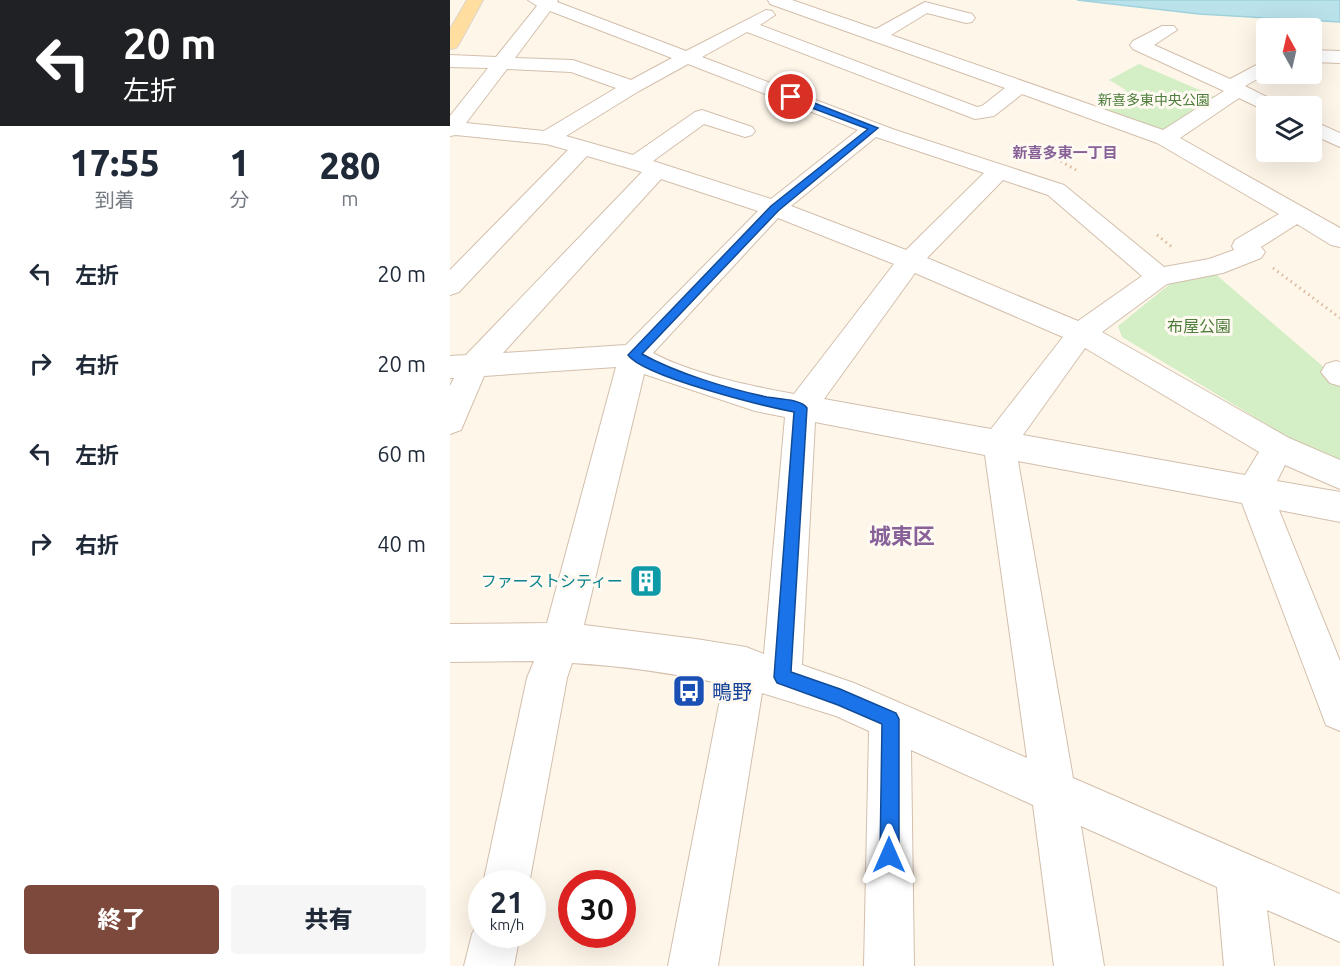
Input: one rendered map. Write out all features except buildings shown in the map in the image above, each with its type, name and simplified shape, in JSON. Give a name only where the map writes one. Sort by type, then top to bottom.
[{"type":"main road","points":[[450,44],[475,0]]},
{"type":"street","points":[[451,128],[501,64],[544,1],[874,128],[1056,190],[1159,277]]},
{"type":"street","points":[[548,138],[632,87],[747,26],[785,1],[1165,138],[1340,239]]},
{"type":"street","points":[[822,16],[843,5]]},
{"type":"street","points":[[877,36],[925,7],[966,18]]},
{"type":"street","points":[[747,26],[975,113],[987,112],[1020,86]]},
{"type":"street","points":[[1138,29],[1162,33],[1139,45],[1190,59],[1256,99]]},
{"type":"street","points":[[1322,56],[1340,57]]},
{"type":"street","points":[[450,61],[573,66],[632,87]]},
{"type":"street","points":[[1165,138],[1232,94],[1238,81],[1256,71]]},
{"type":"street","points":[[450,421],[462,365],[646,167],[702,116],[745,131]]},
{"type":"street","points":[[451,128],[548,138],[582,147],[774,208],[910,261],[1082,333],[1278,447],[1340,475]]},
{"type":"street","points":[[509,870],[547,678],[561,641],[634,355],[774,208],[874,128]]},
{"type":"street","points":[[1322,132],[1340,141]]},
{"type":"street","points":[[450,286],[582,147]]},
{"type":"street","points":[[693,966],[764,672],[801,408],[910,261],[999,171]]},
{"type":"street","points":[[1252,252],[1244,246],[1298,214]]},
{"type":"street","points":[[1078,966],[1046,740],[999,443],[1082,333],[1159,277],[1214,267],[1252,252]]},
{"type":"street","points":[[462,365],[634,355],[657,368],[755,399],[1340,507]]},
{"type":"street","points":[[1278,447],[1254,491],[1340,711]]},
{"type":"street","points":[[450,643],[561,641],[613,646],[764,672],[840,697],[1340,918]]},
{"type":"street","points":[[889,966],[890,719]]},
{"type":"street","points":[[1239,874],[1249,966]]},
{"type":"street","points":[[489,966],[493,948]]},
{"type":"path","points":[[1252,252],[1340,318]]},
{"type":"green space","name":"新喜多東中央公園","points":[[1139,64],[1216,97],[1167,129],[1157,130],[1094,107],[1126,90],[1109,80]]},
{"type":"green space","name":"布屋公園","points":[[1213,272],[1340,381],[1340,464],[1299,444],[1122,337],[1118,326],[1175,280]]},
{"type":"water","points":[[1077,0],[1340,0],[1340,22],[1322,21],[1322,18],[1199,14]]},
{"type":"place","name":"ファーストシティー","points":[[646,581]]},
{"type":"place","name":"鴫野","points":[[689,691]]},
{"type":"district","name":"新喜多東一丁目","points":[[1065,152]]},
{"type":"district","name":"城東区","points":[[902,535]]},
{"type":"route","points":[[791,97],[874,128],[774,208],[634,355],[657,368],[755,399],[801,408],[782,677],[840,697],[890,719],[889,855]]}]
